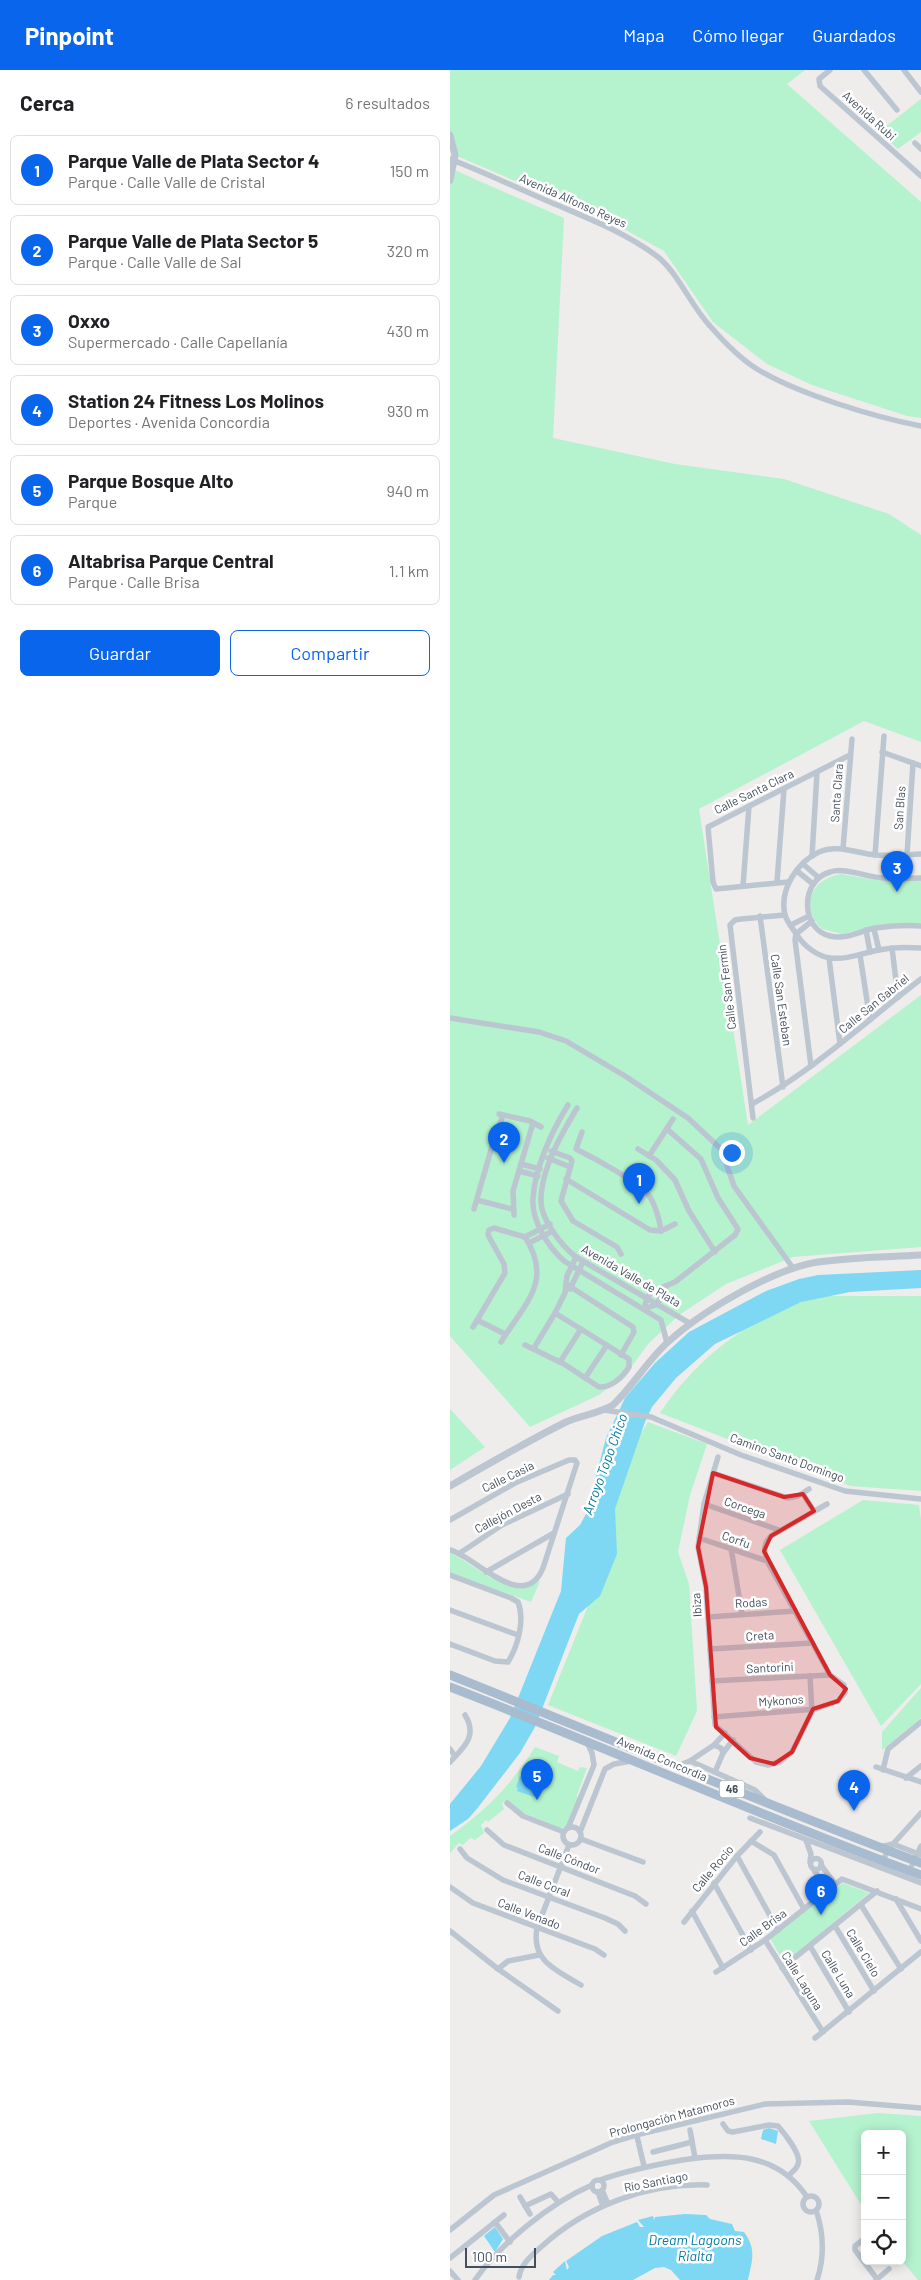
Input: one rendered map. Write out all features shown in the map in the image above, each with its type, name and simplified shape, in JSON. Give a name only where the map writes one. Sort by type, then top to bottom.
[{"type":"main road","name":"Avenida Concordia","points":[[450,1675],[677,1766],[886,1855],[918,1863]]},
{"type":"main road","name":"Avenida Concordia","points":[[450,1687],[547,1724],[763,1815],[860,1853],[886,1855]]},
{"type":"main road","points":[[886,1855],[918,1863]]},
{"type":"street","name":"Avenida Rubi","points":[[830,70],[819,79],[820,86],[921,176]]},
{"type":"street","points":[[864,70],[897,110]]},
{"type":"street","points":[[904,70],[921,92]]},
{"type":"street","points":[[450,135],[455,149],[450,180]]},
{"type":"street","points":[[915,143],[921,149]]},
{"type":"street","name":"Avenida Alfonso Reyes","points":[[452,160],[610,228],[653,254],[666,265],[709,325],[739,355],[758,369],[794,386],[835,401],[879,416],[921,426]]},
{"type":"street","points":[[875,855],[884,736]]},
{"type":"street","name":"Santa Clara","points":[[843,848],[852,739]]},
{"type":"street","points":[[882,752],[921,766]]},
{"type":"street","name":"Calle Santa Clara","points":[[788,882],[718,890],[714,887],[707,829],[711,824],[850,755]]},
{"type":"street","name":"San Blas","points":[[907,855],[913,763]]},
{"type":"street","points":[[812,856],[817,772]]},
{"type":"street","points":[[776,882],[784,789]]},
{"type":"street","points":[[743,886],[749,806]]},
{"type":"street","points":[[921,855],[875,855],[843,848],[828,849],[812,856],[803,864],[788,882],[785,898],[785,915],[796,934],[806,946],[829,958],[860,955],[892,948],[921,948]]},
{"type":"street","points":[[803,864],[818,878]]},
{"type":"street","points":[[797,871],[813,884]]},
{"type":"street","points":[[921,878],[883,878],[834,871],[818,878],[807,896],[810,918],[821,932],[830,936],[843,937],[874,928],[921,926]]},
{"type":"street","name":"Calle San Fermín","points":[[753,1118],[730,928],[732,922],[736,919],[785,915]]},
{"type":"street","name":"Calle San Esteban","points":[[760,916],[783,1087]]},
{"type":"street","points":[[790,925],[810,918]]},
{"type":"street","points":[[752,1104],[783,1087],[811,1066],[796,934],[810,918]]},
{"type":"street","points":[[874,928],[878,950]]},
{"type":"street","points":[[866,930],[870,952]]},
{"type":"street","points":[[892,948],[898,997]]},
{"type":"street","points":[[860,955],[870,1020]]},
{"type":"street","name":"Calle San Gabriel","points":[[829,958],[840,1044]]},
{"type":"street","name":"Calle San Gabriel","points":[[811,1066],[921,979]]},
{"type":"street","points":[[450,1018],[539,1032],[566,1041],[688,1118],[721,1148],[734,1186],[792,1268]]},
{"type":"street","name":"Avenida Valle de Plata","points":[[568,1105],[546,1149],[539,1173],[533,1204],[541,1229],[558,1256],[660,1320],[667,1343]]},
{"type":"street","name":"Avenida Valle de Plata","points":[[578,1108],[566,1127],[551,1159],[540,1200],[553,1231],[564,1248],[583,1262],[691,1324]]},
{"type":"street","points":[[474,1209],[501,1114],[541,1127]]},
{"type":"street","points":[[649,1156],[673,1118]]},
{"type":"street","points":[[558,1122],[566,1127]]},
{"type":"street","points":[[477,1200],[513,1212],[513,1191],[533,1123]]},
{"type":"street","points":[[644,1309],[658,1304],[660,1294],[668,1286],[715,1252],[737,1234],[738,1229],[718,1198],[701,1159],[667,1129]]},
{"type":"street","points":[[582,1132],[576,1149],[639,1186],[649,1196],[660,1223],[660,1231]]},
{"type":"street","points":[[546,1149],[570,1158],[572,1161],[561,1201],[571,1219],[617,1247],[621,1254]]},
{"type":"street","points":[[638,1149],[649,1156],[675,1180],[689,1211],[715,1252]]},
{"type":"street","points":[[544,1156],[570,1167]]},
{"type":"street","points":[[520,1168],[546,1175]]},
{"type":"street","points":[[566,1179],[646,1228],[660,1231],[675,1224]]},
{"type":"street","points":[[525,1237],[550,1224]]},
{"type":"street","points":[[473,1328],[505,1273],[504,1264],[488,1235],[489,1230],[494,1228],[525,1237],[538,1266],[536,1283],[500,1342]]},
{"type":"street","points":[[529,1243],[553,1231]]},
{"type":"street","points":[[450,1486],[579,1416],[604,1410],[617,1401],[667,1343],[691,1324],[729,1300],[792,1268],[834,1260],[921,1255]]},
{"type":"street","points":[[569,1286],[571,1265],[576,1257]]},
{"type":"street","points":[[534,1348],[556,1313],[583,1262]]},
{"type":"street","points":[[569,1286],[633,1327],[634,1332],[621,1354]]},
{"type":"street","points":[[644,1309],[647,1298],[655,1290],[668,1286]]},
{"type":"street","points":[[526,1345],[560,1362],[600,1388],[619,1379],[628,1369],[630,1362],[621,1354],[556,1313]]},
{"type":"street","points":[[478,1320],[505,1334]]},
{"type":"street","points":[[560,1362],[581,1329]]},
{"type":"street","points":[[585,1378],[606,1345]]},
{"type":"street","name":"Camino Santo Domingo","points":[[604,1410],[651,1418],[741,1455],[845,1491],[921,1499]]},
{"type":"street","name":"Ibiza","points":[[718,1457],[704,1504],[699,1538],[699,1556],[706,1586],[715,1725],[756,1762],[768,1765],[780,1762],[792,1752],[813,1709]]},
{"type":"street","name":"Calle Casia","points":[[450,1520],[516,1483],[569,1460],[575,1460],[577,1463],[568,1494]]},
{"type":"street","points":[[713,1473],[788,1498],[803,1494],[809,1489]]},
{"type":"street","points":[[450,1550],[460,1553],[486,1572],[507,1583],[519,1586],[538,1577],[568,1494]]},
{"type":"street","name":"Callejón Desta","points":[[460,1553],[502,1525],[568,1494]]},
{"type":"street","points":[[803,1494],[814,1510]]},
{"type":"street","name":"Corcega","points":[[704,1504],[779,1530]]},
{"type":"street","points":[[827,1504],[779,1530],[766,1542],[764,1551],[767,1561],[830,1675]]},
{"type":"street","points":[[486,1572],[554,1533]]},
{"type":"street","name":"Corfu","points":[[699,1538],[767,1561]]},
{"type":"street","points":[[731,1548],[742,1614]]},
{"type":"street","points":[[450,1575],[518,1602],[520,1616],[518,1635],[508,1662],[495,1661],[450,1644]]},
{"type":"street","points":[[450,1610],[518,1635]]},
{"type":"street","name":"Rodas","points":[[708,1616],[795,1611]]},
{"type":"street","name":"Creta","points":[[710,1649],[812,1642]]},
{"type":"street","name":"Santorini","points":[[712,1681],[830,1675]]},
{"type":"street","name":"Mykonos","points":[[714,1716],[813,1709],[834,1703],[845,1694],[844,1685],[830,1675]]},
{"type":"street","points":[[810,1676],[813,1709]]},
{"type":"street","points":[[450,1762],[471,1732],[471,1726],[465,1715]]},
{"type":"street","points":[[883,1770],[888,1749],[921,1722]]},
{"type":"street","points":[[677,1766],[690,1761],[714,1745],[725,1733]]},
{"type":"street","points":[[714,1772],[723,1753],[733,1740]]},
{"type":"street","points":[[569,1845],[563,1838],[594,1765],[592,1753],[586,1741]]},
{"type":"street","points":[[714,1745],[720,1748],[723,1753]]},
{"type":"street","points":[[450,1749],[456,1756]]},
{"type":"street","points":[[581,1839],[580,1832],[605,1769],[620,1762],[634,1761]]},
{"type":"street","points":[[690,1761],[755,1790],[768,1804]]},
{"type":"street","points":[[594,1765],[605,1769]]},
{"type":"street","points":[[906,1778],[921,1766]]},
{"type":"street","points":[[876,1767],[921,1782]]},
{"type":"street","points":[[584,1791],[594,1795]]},
{"type":"street","points":[[507,1803],[523,1816],[566,1830],[576,1828],[580,1832]]},
{"type":"street","points":[[886,1855],[921,1812]]},
{"type":"street","points":[[763,1815],[775,1828]]},
{"type":"street","points":[[750,1818],[827,1849],[886,1855],[918,1863],[921,1846]]},
{"type":"street","name":"Calle Cóndor","points":[[487,1830],[504,1845],[635,1896],[646,1904]]},
{"type":"street","name":"Calle Rocío","points":[[684,1922],[714,1883],[760,1832]]},
{"type":"street","points":[[569,1845],[576,1844],[581,1839]]},
{"type":"street","points":[[581,1839],[643,1862]]},
{"type":"street","points":[[806,1840],[810,1854],[810,1863],[827,1891]]},
{"type":"street","points":[[751,1841],[774,1855],[804,1910]]},
{"type":"street","points":[[569,1845],[537,1928],[536,1938],[539,1955],[556,1970],[581,1985]]},
{"type":"street","name":"Calle Coral","points":[[460,1849],[468,1858],[502,1880],[618,1924],[625,1931]]},
{"type":"street","points":[[814,1870],[819,1869],[821,1852],[827,1849]]},
{"type":"street","points":[[886,1855],[921,1883]]},
{"type":"street","points":[[737,1856],[778,1930]]},
{"type":"street","points":[[810,1863],[813,1859],[820,1862],[835,1884]]},
{"type":"street","name":"Calle Brisa","points":[[716,1972],[765,1940],[843,1879],[877,1891]]},
{"type":"street","points":[[714,1883],[750,1950]]},
{"type":"street","name":"Calle Venado","points":[[450,1886],[467,1900],[595,1949],[604,1955]]},
{"type":"street","points":[[782,1968],[877,1891],[921,1909]]},
{"type":"street","points":[[896,1899],[921,1941]]},
{"type":"street","points":[[861,1905],[901,1969]]},
{"type":"street","points":[[692,1911],[723,1968]]},
{"type":"street","name":"Calle Cielo","points":[[835,1926],[874,1991]]},
{"type":"street","points":[[450,1931],[498,1969],[558,2011]]},
{"type":"street","name":"Calle Laguna","points":[[765,1940],[823,2032]]},
{"type":"street","name":"Calle Luna","points":[[810,1946],[848,2012]]},
{"type":"street","points":[[815,2038],[921,1952]]},
{"type":"street","points":[[498,1969],[510,1960],[539,1955]]},
{"type":"street","name":"Prolongación Matamoros","points":[[450,2230],[494,2195],[512,2185],[613,2142],[636,2135],[765,2104],[848,2102],[921,2108]]},
{"type":"street","points":[[723,2124],[729,2131],[769,2125],[778,2126],[798,2156],[798,2164],[790,2174]]},
{"type":"street","points":[[635,2128],[644,2166]]},
{"type":"street","points":[[690,2130],[695,2158]]},
{"type":"street","points":[[653,2152],[692,2142]]},
{"type":"street","points":[[475,2280],[510,2242],[558,2202],[592,2185],[594,2181],[644,2166],[695,2158],[742,2156],[790,2174],[807,2197]]},
{"type":"street","points":[[600,2180],[604,2185],[600,2191]]},
{"type":"street","points":[[592,2185],[594,2190],[600,2191]]},
{"type":"street","name":"Río Santiago","points":[[519,2277],[521,2268],[547,2242],[574,2222],[606,2205],[630,2195],[662,2188],[707,2185]]},
{"type":"street","points":[[600,2191],[606,2205]]},
{"type":"street","points":[[525,2206],[551,2194],[555,2196],[558,2202]]},
{"type":"street","points":[[816,2210],[810,2212],[804,2209],[803,2202],[807,2197],[813,2196],[817,2198],[819,2204],[816,2210],[824,2244],[818,2280]]},
{"type":"street","points":[[520,2197],[530,2214]]},
{"type":"street","points":[[450,2258],[504,2215]]},
{"type":"street","points":[[495,2222],[510,2242]]},
{"type":"street","points":[[861,2241],[854,2246],[854,2250],[861,2259]]},
{"type":"street","points":[[866,2265],[877,2280],[889,2269]]},
{"type":"street","points":[[450,2271],[458,2280]]},
{"type":"highlighted area","points":[[713,1473],[784,1497],[803,1494],[814,1511],[771,1536],[764,1551],[830,1675],[846,1689],[838,1701],[813,1709],[792,1752],[774,1764],[750,1758],[716,1727],[706,1587],[698,1547]]},
{"type":"green space","points":[[450,70],[805,70],[787,84],[921,202],[921,418],[907,416],[812,385],[767,364],[713,322],[664,251],[613,223],[457,156],[450,140]]},
{"type":"green space","points":[[921,99],[921,132],[898,149],[879,132]]},
{"type":"green space","points":[[452,169],[564,218],[553,438],[675,464],[784,479],[889,514],[921,535],[921,742],[864,721],[699,809],[748,1125],[921,995],[921,1247],[793,1257],[726,1284],[679,1315],[648,1344],[627,1373],[599,1395],[530,1427],[450,1336],[450,180]]},
{"type":"green space","points":[[841,874],[883,881],[921,880],[921,923],[885,924],[842,934],[822,929],[811,911],[812,895],[822,881]]},
{"type":"green space","points":[[809,1296],[921,1296],[921,1491],[850,1486],[660,1413],[690,1375],[725,1343],[765,1317]]},
{"type":"green space","points":[[450,1409],[485,1447],[450,1470]]},
{"type":"green space","points":[[648,1422],[707,1444],[690,1495],[678,1552],[689,1584],[697,1711],[676,1756],[548,1705],[599,1579],[593,1564],[629,1453]]},
{"type":"green space","points":[[863,1500],[919,1505],[921,1520],[921,1684],[881,1726],[780,1550]]},
{"type":"green space","points":[[450,1552],[491,1578],[519,1589],[540,1581],[531,1602],[450,1573]]},
{"type":"green space","points":[[921,1688],[921,1718],[882,1750],[882,1732]]},
{"type":"green space","points":[[535,1747],[559,1756],[557,1762],[578,1771],[580,1767],[587,1768],[567,1827],[560,1828],[524,1813],[505,1800],[502,1804],[504,1809],[488,1822],[486,1820],[481,1825],[484,1833],[475,1840],[470,1838],[463,1845],[459,1843],[450,1853],[450,1836],[476,1816],[497,1796],[517,1773]]},
{"type":"green space","points":[[843,1883],[869,1893],[784,1963],[770,1938]]},
{"type":"green space","points":[[878,2113],[921,2116],[921,2280],[918,2280],[905,2265],[906,2130],[861,2130],[861,2205],[809,2121]]},
{"type":"sand","points":[[748,2230],[752,2236],[757,2255],[756,2268],[750,2280],[754,2251],[745,2232]]},
{"type":"water","name":"Arroyo Topo Chico","points":[[921,1270],[921,1288],[850,1292],[801,1302],[715,1344],[676,1378],[652,1407],[645,1422],[615,1509],[617,1554],[600,1596],[579,1614],[535,1727],[520,1753],[476,1810],[468,1819],[450,1831],[450,1804],[481,1766],[510,1718],[561,1591],[566,1538],[580,1525],[586,1514],[606,1438],[625,1398],[655,1363],[689,1332],[766,1291],[799,1279],[818,1275]]},
{"type":"water","points":[[520,1776],[539,1783],[534,1797],[517,1791],[518,1788],[516,1787]]},
{"type":"water","points":[[769,2128],[778,2131],[776,2144],[761,2139],[763,2130]]},
{"type":"water","name":"Dream Lagoons Rialta","points":[[685,2214],[706,2215],[710,2219],[732,2224],[735,2231],[744,2232],[751,2244],[752,2250],[748,2280],[680,2280],[671,2270],[664,2267],[655,2268],[633,2280],[549,2280],[553,2275],[556,2275],[553,2272],[565,2261],[567,2270],[569,2267],[566,2261],[602,2236],[637,2222],[640,2227],[644,2227],[638,2220],[653,2216],[654,2220],[655,2217]]},
{"type":"water","points":[[495,2227],[503,2239],[495,2252],[484,2236]]},
{"type":"place","name":"Oxxo","points":[[897,892]]},
{"type":"place","name":"Parque Valle de Plata Sector 5","points":[[504,1163]]},
{"type":"place","name":"Parque Valle de Plata Sector 4","points":[[639,1204]]},
{"type":"place","name":"Parque Bosque Alto","points":[[537,1800]]},
{"type":"place","name":"Station 24 Fitness Los Molinos","points":[[854,1811]]},
{"type":"place","name":"Altabrisa Parque Central","points":[[821,1915]]}]
